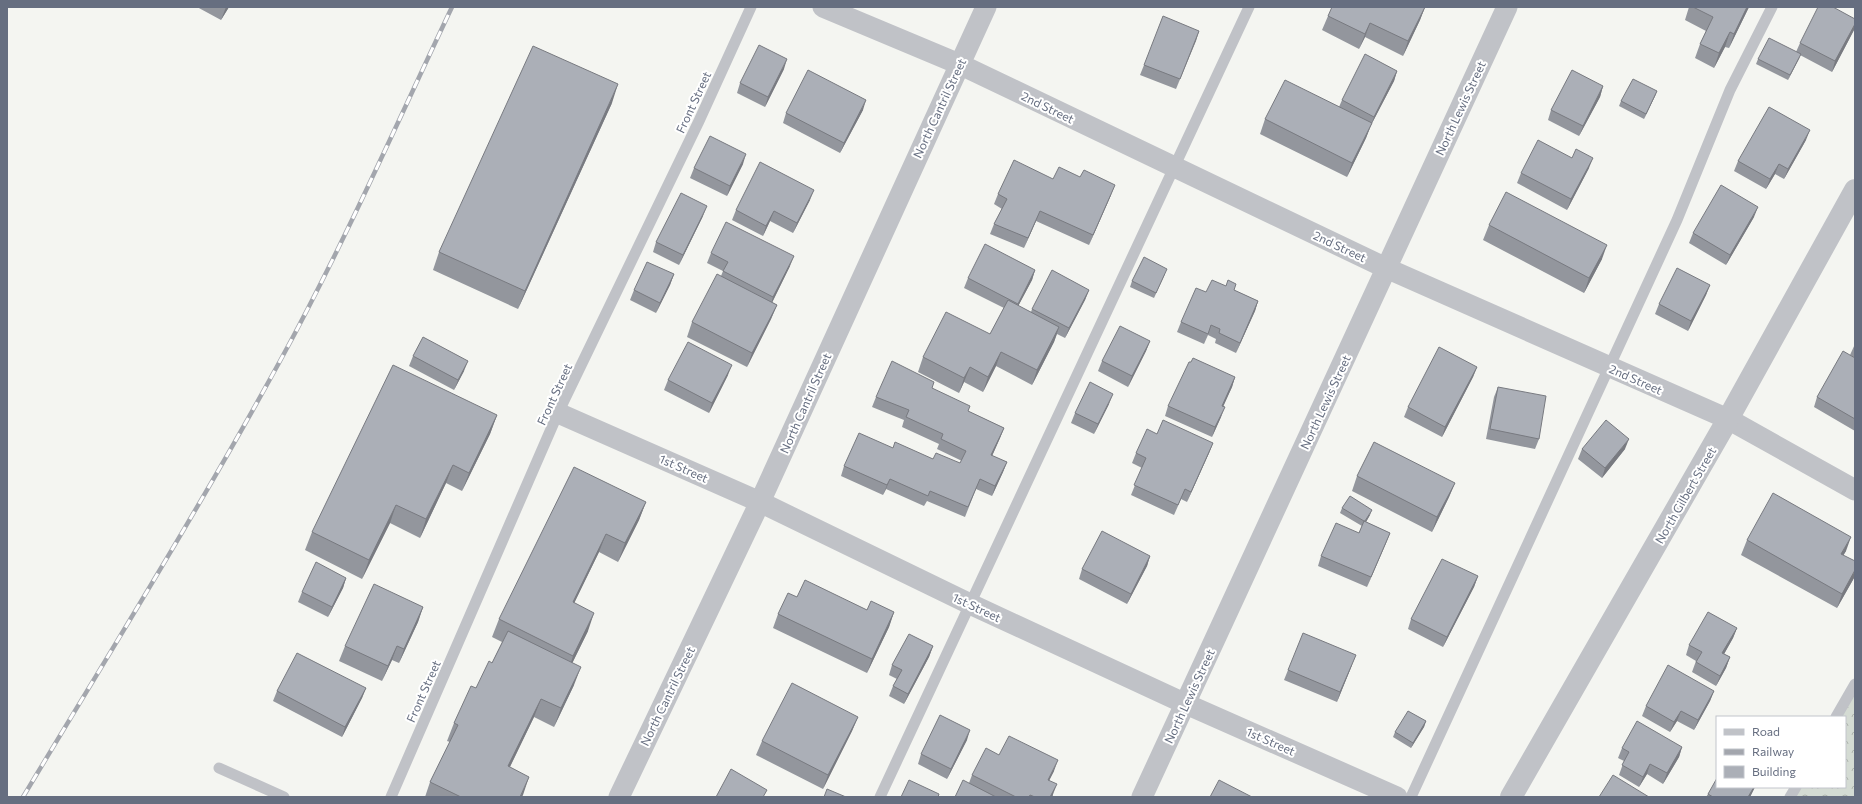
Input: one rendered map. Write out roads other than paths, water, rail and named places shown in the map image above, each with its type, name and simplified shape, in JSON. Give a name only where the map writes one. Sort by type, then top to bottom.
[{"type":"street","name":"2nd Street","points":[[823,7],[959,64],[1386,268],[1609,368],[1728,419],[1855,490]]},
{"type":"street","name":"North Cantril Street","points":[[619,797],[760,502],[986,7]]},
{"type":"street","name":"North Lewis Street","points":[[1142,797],[1507,7]]},
{"type":"street","name":"North Gilbert Street","points":[[1511,797],[1728,419],[1855,190]]},
{"type":"street","name":"1st Street","points":[[558,413],[760,502],[970,604],[1186,704],[1397,797]]},
{"type":"lane","name":"Front Street","points":[[391,797],[558,413],[696,128],[751,7]]},
{"type":"lane","points":[[880,797],[1249,7]]},
{"type":"lane","points":[[1411,797],[1677,220],[1730,90],[1772,7]]},
{"type":"lane","points":[[1837,716],[1855,684]]},
{"type":"lane","points":[[219,768],[284,797]]},
{"type":"lane","points":[[1790,797],[1795,788]]},
{"type":"railway","points":[[23,797],[186,526],[280,361],[326,274],[452,7]]}]
